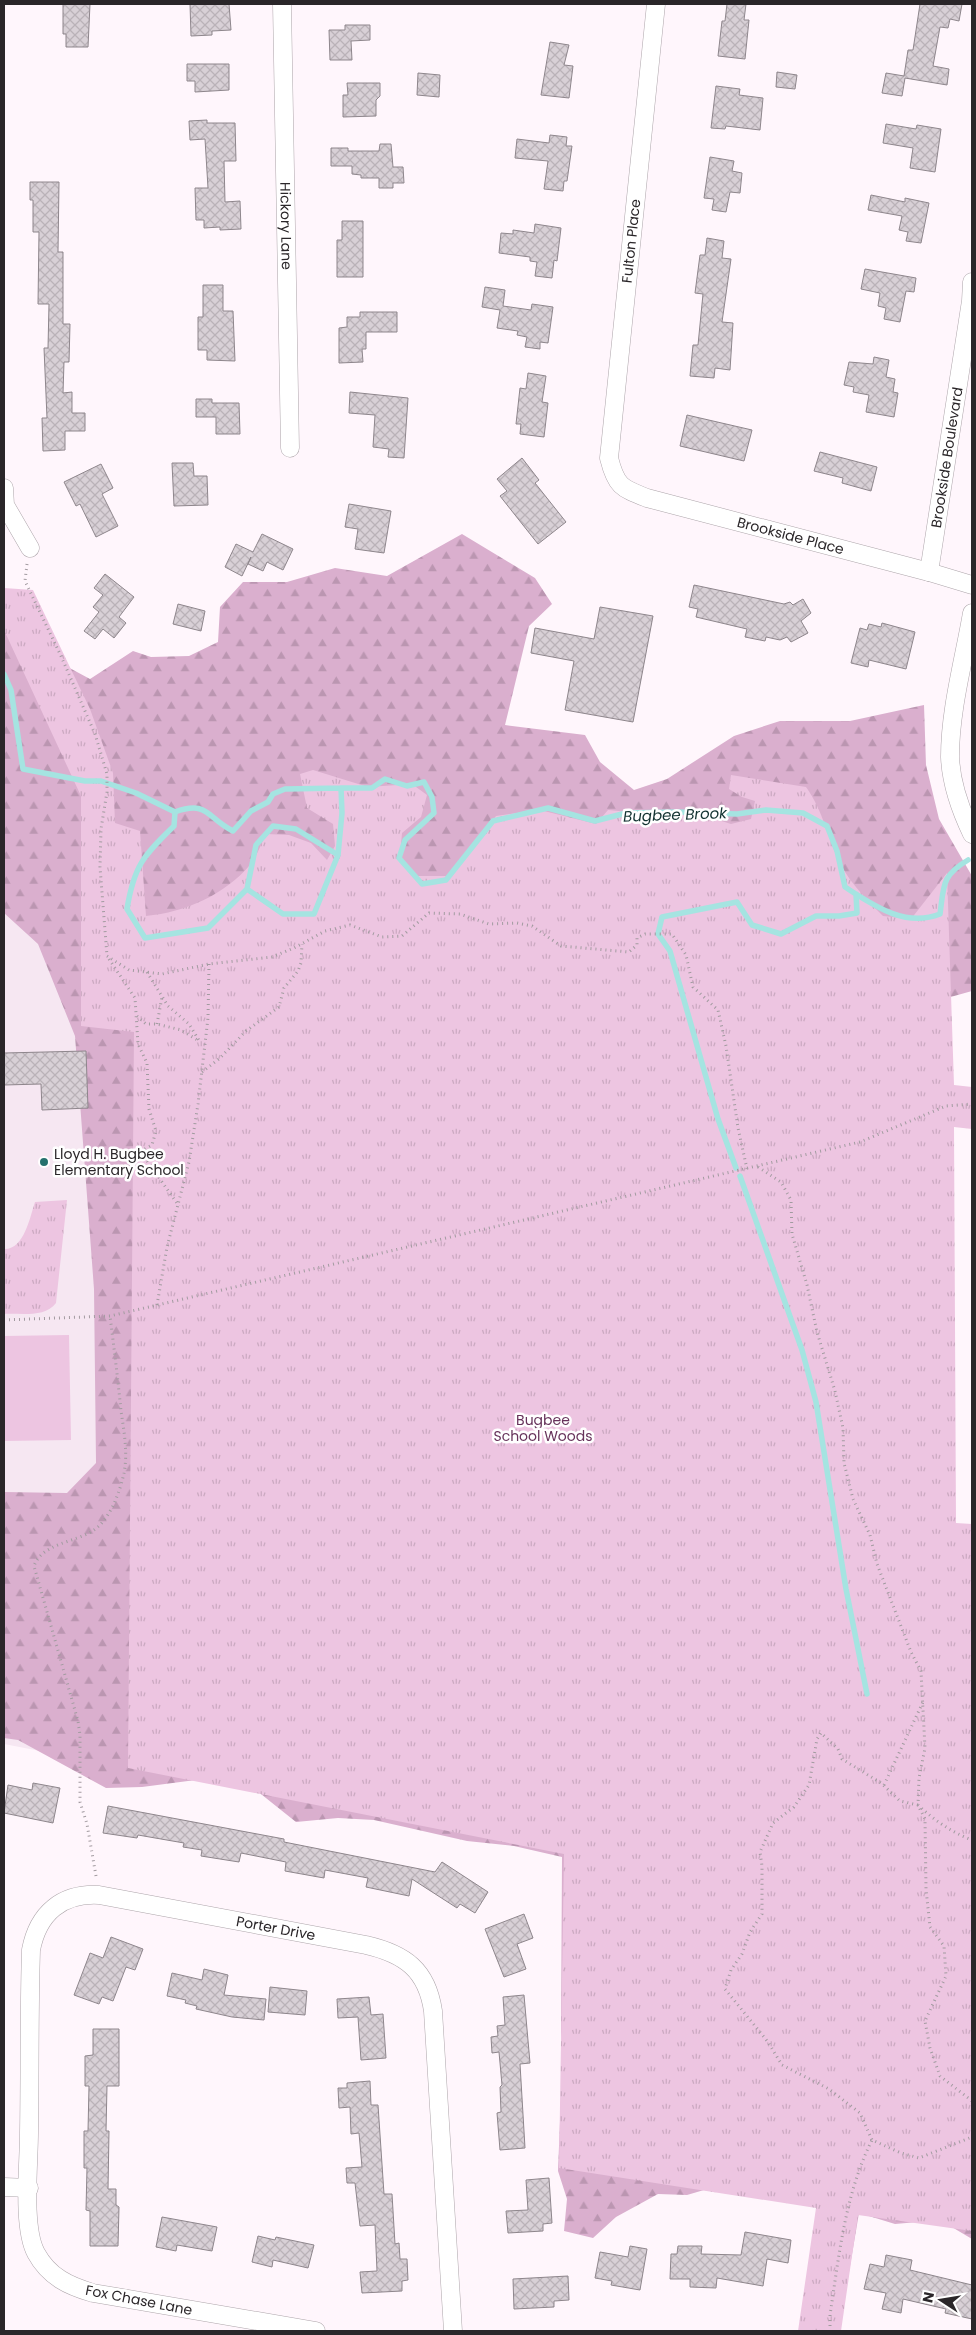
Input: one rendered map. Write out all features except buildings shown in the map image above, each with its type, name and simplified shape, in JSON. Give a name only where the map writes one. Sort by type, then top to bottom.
[{"type":"street","name":"Hickory Lane","points":[[282,4],[290,448]]},
{"type":"street","name":"Fulton Place","points":[[614,477],[609,458],[656,4]]},
{"type":"street","name":"Brookside Boulevard","points":[[929,572],[971,300],[972,282]]},
{"type":"street","name":"Brookside Place","points":[[614,477],[627,490],[647,498],[929,572],[972,586]]},
{"type":"street","points":[[4,488],[5,505],[30,548]]},
{"type":"street","points":[[972,613],[953,718],[950,759],[956,793],[972,834]]},
{"type":"street","name":"Porter Drive","points":[[29,2188],[31,1950],[34,1936],[48,1912],[72,1897],[85,1894],[99,1895],[386,1950],[402,1958],[423,1978],[431,2000],[453,2331]]},
{"type":"street","points":[[4,2187],[29,2188]]},
{"type":"street","name":"Fox Chase Lane","points":[[29,2188],[32,2243],[43,2264],[52,2275],[66,2284],[93,2293],[316,2331]]},
{"type":"path","points":[[30,548],[24,581],[61,656],[95,734],[107,774],[100,868],[107,956],[134,998],[138,1044],[147,1063],[149,1109],[156,1131],[152,1144],[143,1150],[145,1158],[179,1206]]},
{"type":"path","points":[[107,956],[129,970],[162,974],[209,964],[272,956],[325,931],[350,925],[382,937],[402,936],[429,913],[460,914],[489,924],[517,923],[532,926],[562,946],[606,951],[628,952],[637,945],[637,938],[645,934],[672,934],[686,955],[693,987],[718,1010],[747,1169]]},
{"type":"path","points":[[201,1073],[219,1059],[246,1031],[279,1007],[284,988],[298,971],[301,963],[301,946],[304,942]]},
{"type":"path","points":[[157,1305],[167,1247],[179,1206],[192,1143],[208,1018],[209,964]]},
{"type":"path","points":[[146,972],[168,1006],[189,1024],[204,1047]]},
{"type":"path","points":[[157,1024],[162,997]]},
{"type":"path","points":[[137,1016],[146,1024],[157,1024],[181,1030],[200,1042]]},
{"type":"path","points":[[4,1320],[110,1316],[860,1142],[946,1106],[972,1104]]},
{"type":"path","points":[[757,1166],[782,1182],[791,1200],[792,1234],[835,1391],[842,1428],[844,1463],[853,1499],[870,1534],[877,1564],[911,1652],[921,1671],[925,1748],[919,1778],[918,1805],[925,1819],[926,1889],[930,1927],[944,1946],[946,1976],[925,2020],[930,2048],[940,2076],[972,2102]]},
{"type":"path","points":[[96,1876],[87,1824],[80,1802],[80,1735],[78,1721],[34,1566],[36,1559],[44,1552],[95,1530],[107,1516],[116,1499],[125,1472],[125,1443],[110,1316]]},
{"type":"path","points":[[884,1785],[924,1701]]},
{"type":"path","points":[[972,1840],[932,1818],[918,1805],[900,1801],[884,1785],[842,1759],[838,1749],[821,1733],[817,1740],[809,1785],[794,1807],[773,1823],[760,1852],[762,1914],[750,1932],[742,1954],[731,1970],[725,1989],[768,2042],[782,2065],[829,2090],[860,2113],[872,2140],[901,2153],[919,2158],[972,2137]]},
{"type":"path","points":[[830,2331],[830,2315],[848,2206],[861,2162],[872,2140]]},
{"type":"shaded area","points":[[4,677],[62,785],[128,1768],[4,1744]]},
{"type":"green space","name":"Bugbee School Woods","points":[[462,534],[535,578],[552,604],[529,626],[505,725],[585,735],[600,762],[634,790],[667,779],[734,736],[780,721],[850,721],[924,705],[926,765],[939,819],[972,876],[972,991],[947,998],[946,1537],[972,1539],[972,2239],[940,2220],[895,2224],[859,2213],[839,2331],[819,2203],[704,2190],[687,2195],[658,2194],[616,2217],[593,2238],[564,2231],[567,2199],[558,2171],[561,2096],[566,2067],[561,2032],[562,1857],[514,1846],[467,1841],[374,1820],[338,1818],[296,1822],[246,1782],[211,1778],[142,1787],[106,1788],[18,1740],[4,1738],[4,1492],[67,1493],[96,1463],[94,1289],[75,1036],[38,944],[4,913],[4,621],[51,658],[90,679],[133,651],[151,657],[189,656],[218,642],[220,607],[243,582],[287,582],[335,568],[387,576]]},
{"type":"green space","name":"Bugbee School Woods","points":[[4,588],[33,590],[90,709],[113,773],[115,823],[140,831],[146,916],[175,911],[190,906],[228,885],[250,865],[266,834],[289,835],[311,843],[327,860],[335,846],[333,824],[307,808],[300,774],[313,770],[368,787],[412,784],[427,795],[421,817],[402,833],[400,856],[415,876],[447,876],[470,852],[496,816],[540,810],[596,824],[608,810],[650,814],[699,814],[731,824],[751,819],[755,801],[742,797],[729,789],[731,775],[806,787],[817,806],[836,855],[845,872],[860,892],[883,916],[911,919],[947,873],[954,1085],[972,1087],[972,1129],[954,1127],[956,1523],[972,1524],[972,2231],[858,2215],[841,2331],[798,2331],[816,2208],[559,2168],[564,1854],[128,1768],[134,1032],[81,1026],[81,796],[4,630]]},
{"type":"green space","points":[[67,1200],[56,1303],[46,1311],[39,1313],[4,1314],[4,1249],[11,1248],[21,1239],[35,1202]]},
{"type":"green space","points":[[69,1335],[71,1440],[4,1441],[4,1336]]},
{"type":"waterway","name":"Bugbee Brook","points":[[4,674],[11,690],[23,769],[85,781],[101,781],[136,793],[175,812],[174,826],[147,854],[137,872],[130,894],[127,909],[145,938],[208,928],[247,889],[283,914],[314,914],[338,855],[342,813],[341,788],[372,788],[385,779],[407,786],[424,782],[432,797],[434,813],[405,840],[399,858],[422,884],[446,880],[493,821],[548,808],[595,821],[626,813],[737,814],[766,810],[803,813],[827,826],[837,851],[845,887],[878,907],[902,916],[914,918],[927,918],[940,914],[945,882],[953,871],[968,860]]},
{"type":"waterway","points":[[175,812],[194,808],[201,809],[233,831],[251,811],[268,802],[273,794],[285,789],[341,788]]},
{"type":"waterway","points":[[247,889],[256,845],[273,826],[296,829],[338,855]]},
{"type":"waterway","points":[[736,1168],[718,1119],[670,951],[658,934],[662,917],[737,902],[752,925],[781,934],[816,916],[839,916],[857,913],[856,894]]},
{"type":"waterway","points":[[740,1176],[802,1350],[816,1402],[846,1589],[867,1694]]},
{"type":"place","name":"Lloyd H. Bugbee Elementary School","points":[[44,1162]]}]
